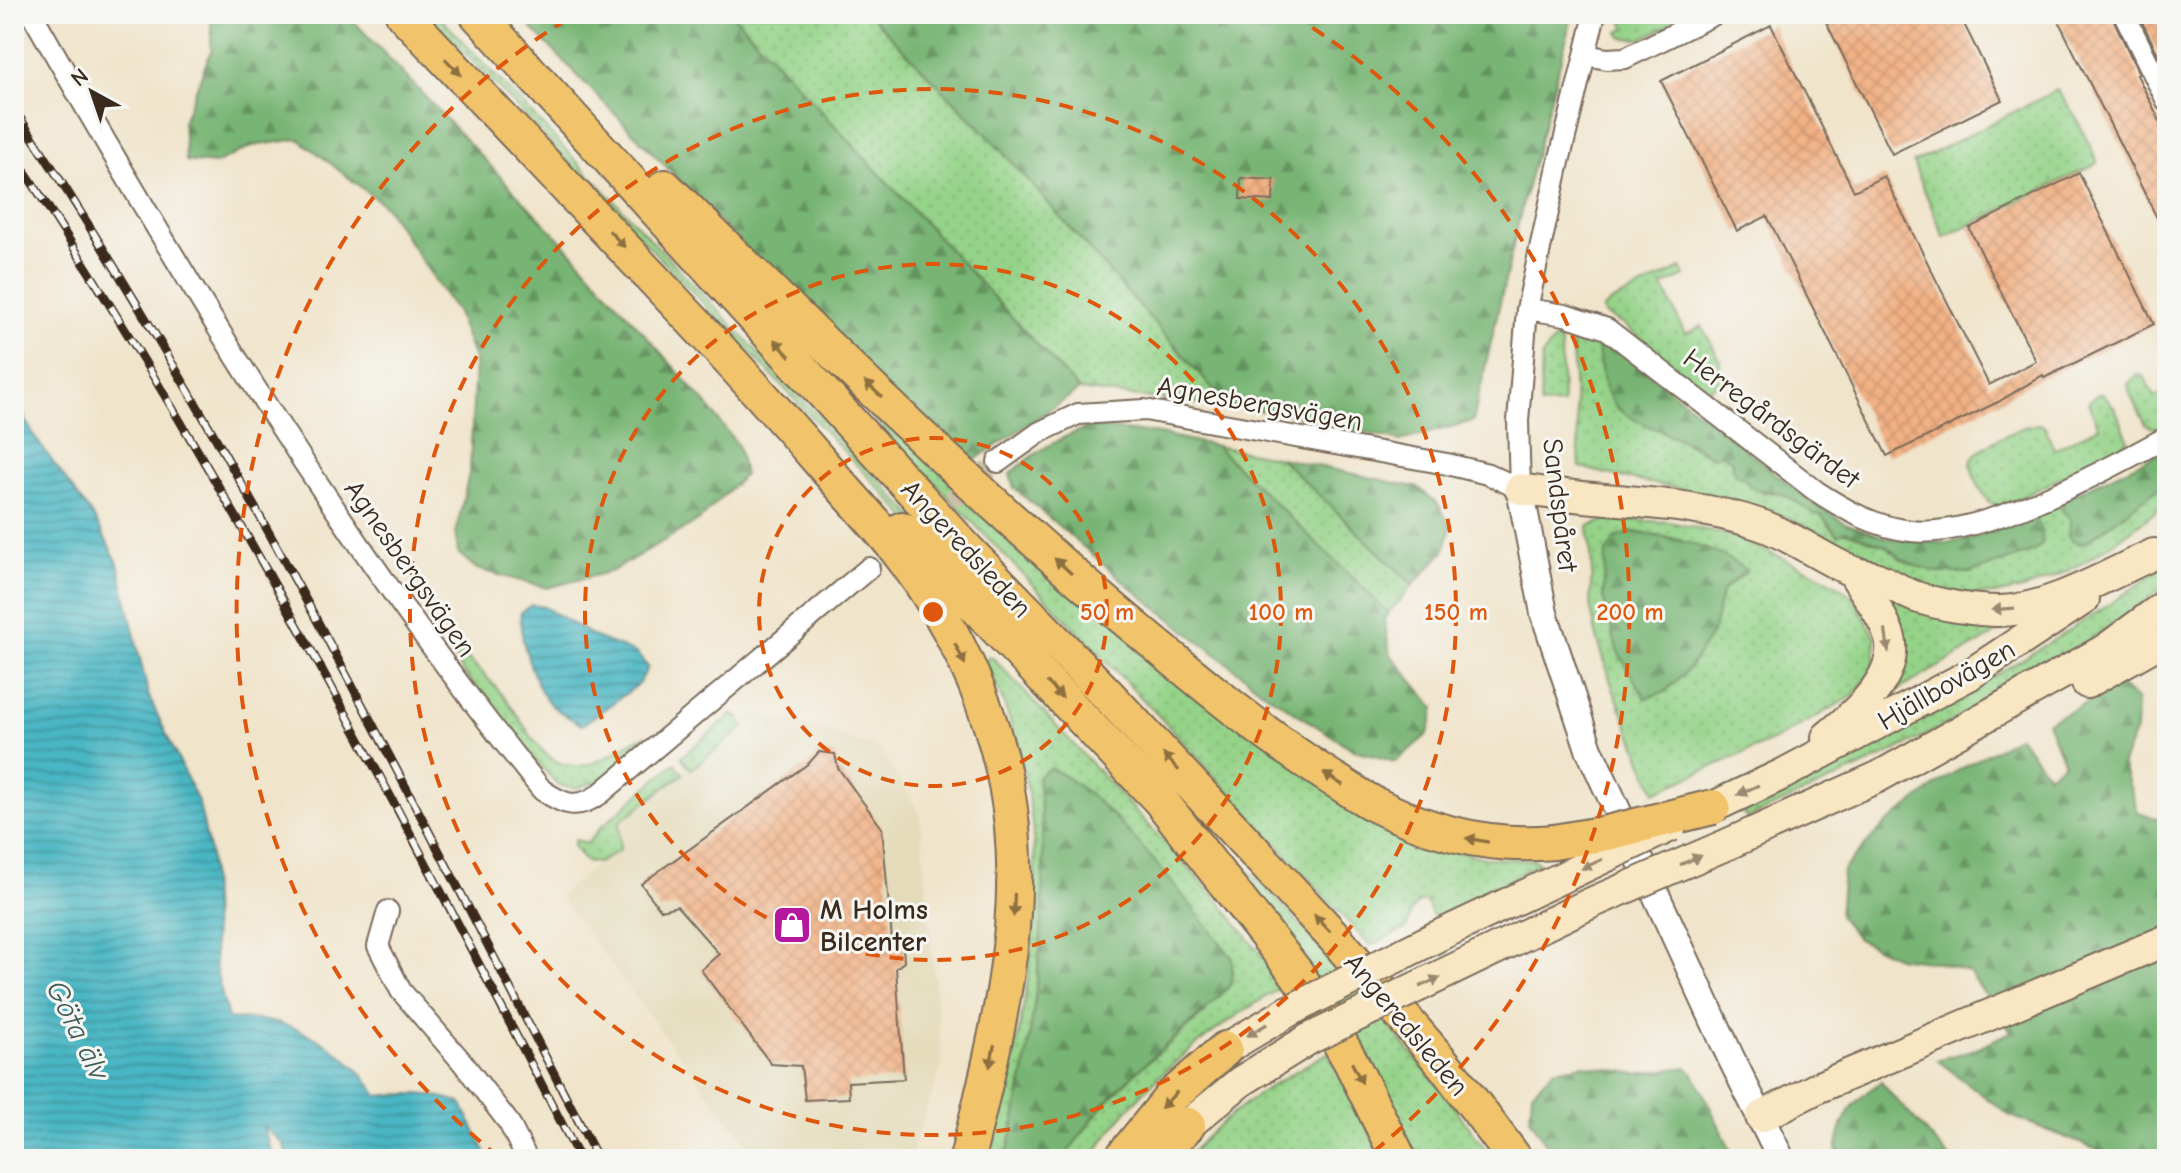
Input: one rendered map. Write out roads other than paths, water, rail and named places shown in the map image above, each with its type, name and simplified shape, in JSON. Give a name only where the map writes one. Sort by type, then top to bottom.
[{"type":"highway","points":[[403,14],[767,399],[867,491],[1160,800],[1297,974],[1351,1062],[1399,1159]]},
{"type":"highway","name":"Angeredsleden","points":[[477,14],[956,537],[1336,939],[1446,1067],[1515,1159]]},
{"type":"highway","points":[[523,63],[582,106],[813,333],[1030,537],[1256,726],[1372,803],[1401,816],[1479,841],[1527,845],[1607,833],[1713,807]]},
{"type":"highway","name":"Angeredsleden","points":[[767,399],[898,552],[959,650],[982,701],[995,740],[1006,787],[1014,855],[1012,940],[991,1062],[967,1159]]},
{"type":"highway","points":[[1121,1159],[1172,1096],[1225,1049]]},
{"type":"highway","points":[[1155,1159],[1188,1125]]},
{"type":"highway","points":[[1167,1159],[1188,1125]]},
{"type":"main road","points":[[1520,489],[1575,498],[1685,507],[1762,525],[1853,572],[1875,577],[1916,597],[2002,611],[2066,594],[2160,548]]},
{"type":"main road","name":"Hjällbovägen","points":[[1225,1049],[1289,1011],[1436,937],[1783,774],[1969,675],[2160,548]]},
{"type":"main road","points":[[1783,774],[1854,714],[1882,679],[1891,643],[1881,617],[1853,572]]},
{"type":"main road","name":"Hjällbovägen","points":[[1188,1125],[1240,1082],[1309,1039],[1591,903],[1878,777],[2106,649],[2167,604]]},
{"type":"main road","points":[[1878,777],[2004,730],[2153,646],[2167,644]]},
{"type":"main road","points":[[1761,1117],[1832,1081],[2167,940]]},
{"type":"street","name":"Agnesbergsvägen","points":[[32,14],[136,193],[308,469],[379,574],[478,710],[542,790],[553,798],[581,804],[600,794],[869,568]]},
{"type":"street","name":"Sandspåret","points":[[1595,14],[1527,309],[1518,421],[1520,489],[1544,613],[1589,749],[1781,1159]]},
{"type":"street","points":[[1586,55],[1625,58],[1715,14]]},
{"type":"street","points":[[2124,14],[2167,101]]},
{"type":"street","name":"Herregårdsgärdet","points":[[1527,309],[1565,315],[1607,329],[1816,491],[1845,510],[1890,527],[1935,531],[1984,522],[2050,495],[2167,437]]},
{"type":"street","name":"Agnesbergsvägen","points":[[998,462],[1040,432],[1078,414],[1145,410],[1447,464],[1488,474],[1520,489]]},
{"type":"street","points":[[388,911],[378,946],[401,991],[509,1123],[527,1159]]},
{"type":"water","name":"Göta älv","points":[[14,397],[34,436],[96,521],[118,563],[149,697],[199,804],[210,854],[215,966],[228,1019],[277,1023],[311,1036],[343,1056],[378,1096],[420,1094],[461,1103],[489,1159],[289,1159],[283,1143],[263,1127],[274,1159],[14,1159]]},
{"type":"water","points":[[531,605],[544,607],[595,637],[636,653],[648,667],[639,684],[582,725],[557,710],[544,696],[524,646],[521,612]]},
{"type":"tunnel","points":[[928,520],[998,462]]},
{"type":"railway","points":[[14,109],[95,235],[247,494],[391,758],[598,1159]]},
{"type":"railway","points":[[14,155],[92,276],[240,524],[379,776],[580,1159]]},
{"type":"place","name":"M Holms Bilcenter","points":[[792,925]]}]
